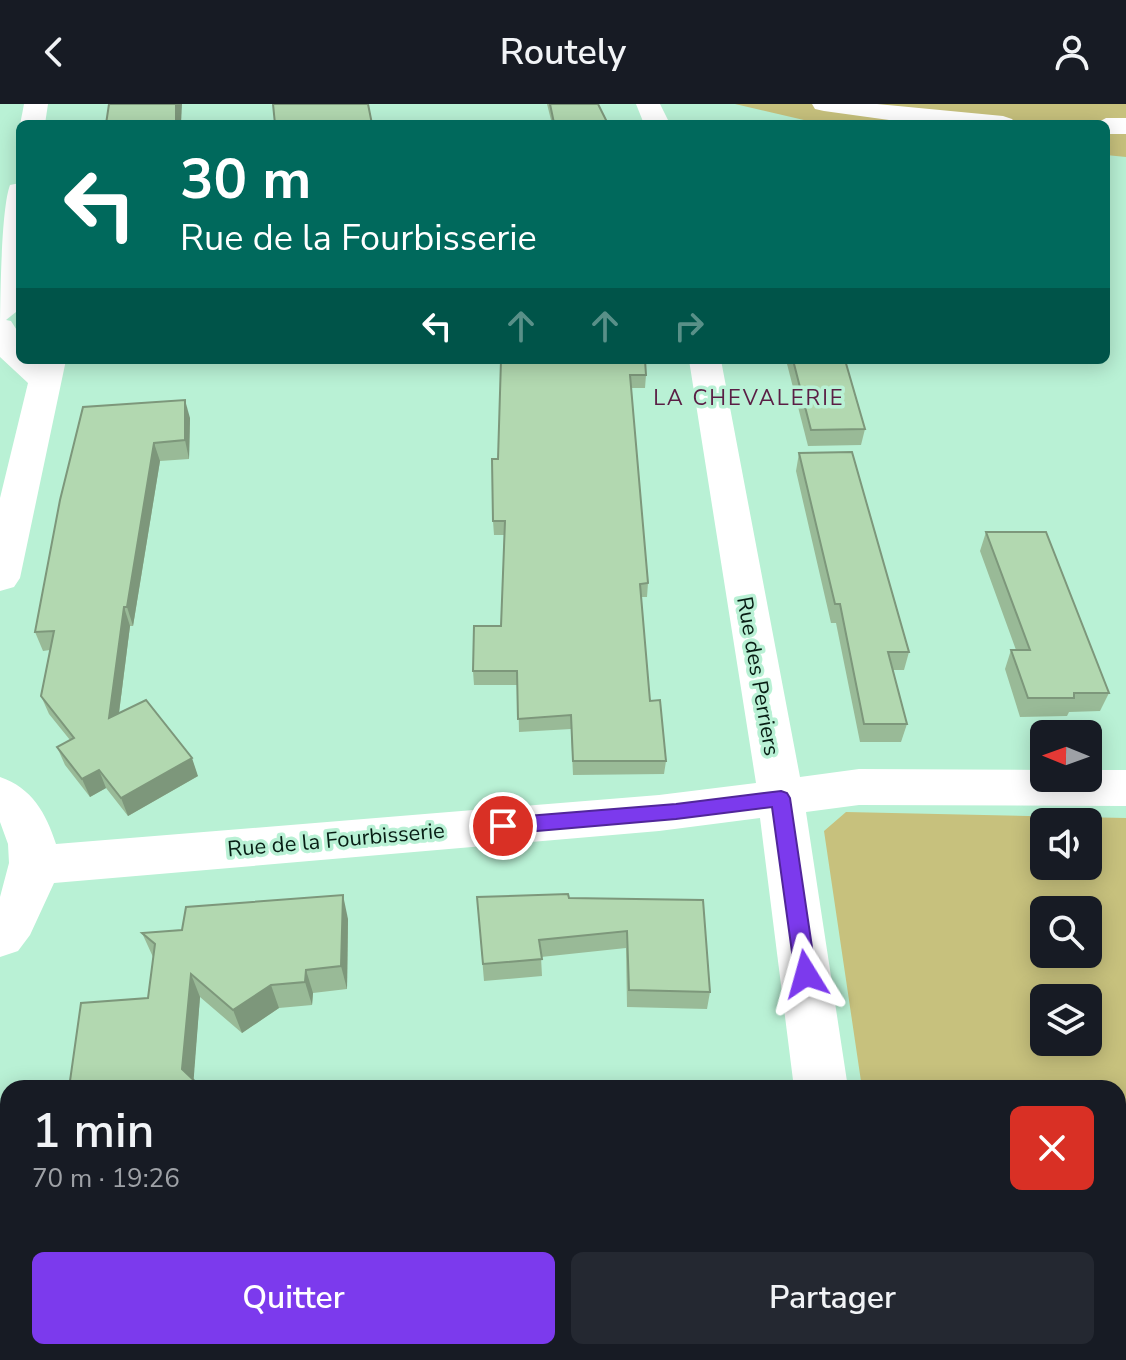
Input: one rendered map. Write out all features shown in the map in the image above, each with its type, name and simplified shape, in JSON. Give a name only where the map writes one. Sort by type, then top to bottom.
[{"type":"main road","points":[[824,104],[958,120]]},
{"type":"main road","points":[[0,314],[16,216]]},
{"type":"main road","points":[[0,328],[16,356]]},
{"type":"main road","name":"Rue des Perriers","points":[[706,364],[781,798],[820,1080]]},
{"type":"main road","points":[[0,578],[48,370]]},
{"type":"main road","name":"Rue de la Fourbisserie","points":[[35,865],[659,813],[859,787],[1126,788]]},
{"type":"main road","points":[[0,795],[12,803],[31,830],[35,865],[26,897],[0,936]]},
{"type":"shaded area","points":[[735,104],[1126,104],[1126,157],[1110,155],[1110,120],[804,120]]},
{"type":"shaded area","points":[[846,812],[1030,816],[1030,880],[1102,880],[1102,817],[1126,818],[1126,1080],[861,1080],[824,831]]},
{"type":"building","points":[[109,104],[176,104],[176,120],[107,120]]},
{"type":"building","points":[[273,104],[368,104],[371,120],[275,120]]},
{"type":"building","points":[[550,104],[598,104],[606,120],[553,120]]},
{"type":"building","points":[[501,364],[645,364],[646,375],[630,375],[648,583],[640,584],[650,701],[660,700],[666,761],[573,761],[571,715],[518,719],[517,671],[473,671],[474,626],[501,626],[505,521],[493,521],[492,459],[498,459]]},
{"type":"building","points":[[794,364],[846,364],[865,429],[811,430]]},
{"type":"building","points":[[185,400],[185,440],[154,443],[127,607],[124,607],[109,718],[146,700],[192,758],[121,798],[99,770],[82,779],[57,747],[74,738],[41,696],[54,631],[35,632],[60,500],[83,407]]},
{"type":"building","points":[[852,452],[909,652],[888,652],[907,724],[864,724],[840,604],[835,604],[799,453]]},
{"type":"building","points":[[986,532],[1046,532],[1109,693],[1074,693],[1074,698],[1028,698],[1011,650],[1030,650]]},
{"type":"building","points":[[568,894],[569,898],[703,900],[710,992],[629,990],[627,931],[539,940],[542,959],[483,964],[477,897]]},
{"type":"building","points":[[343,895],[341,966],[306,970],[305,982],[271,985],[233,1010],[191,974],[182,1069],[194,1080],[70,1080],[81,1003],[148,998],[155,944],[142,933],[182,930],[186,907]]},
{"type":"district","name":"LA CHEVALERIE","points":[[749,397]]},
{"type":"route","points":[[503,826],[676,812],[781,798],[806,974]]}]
